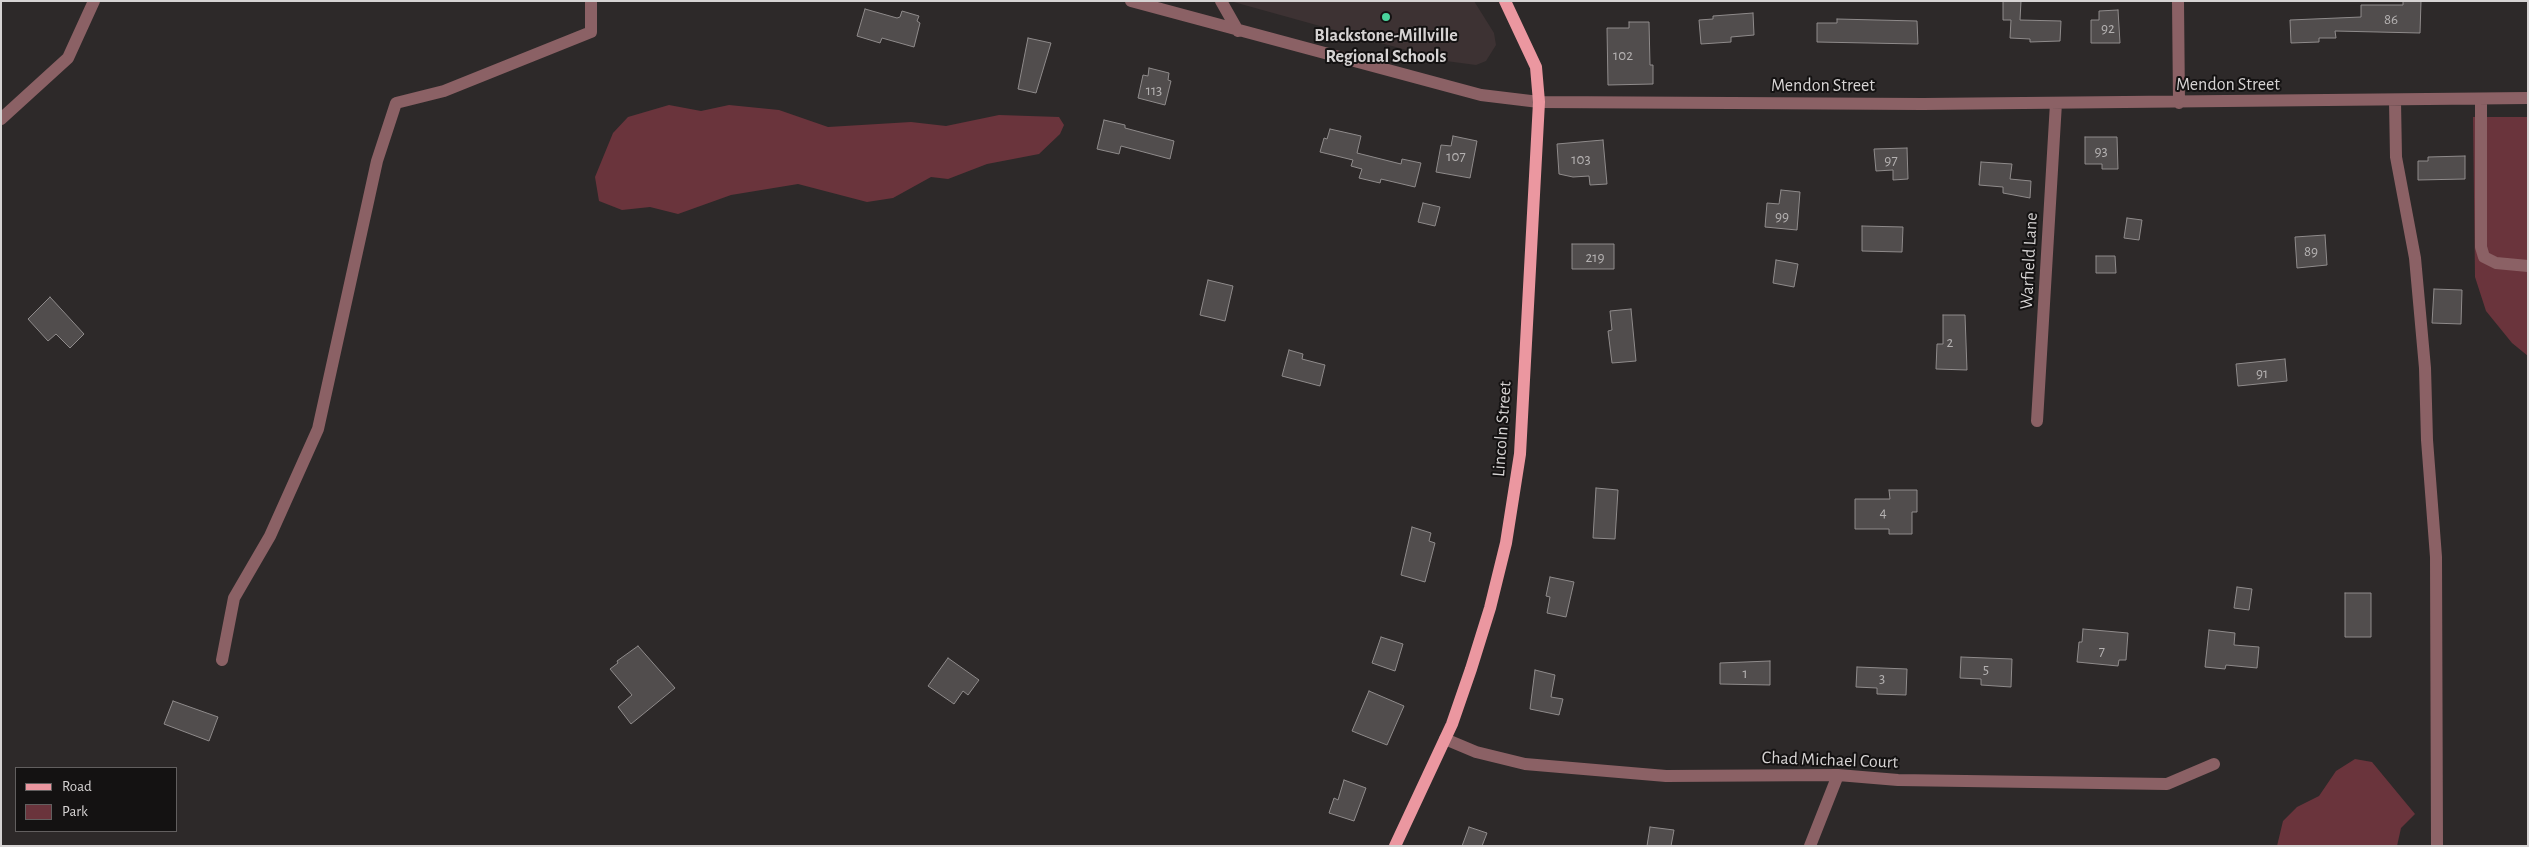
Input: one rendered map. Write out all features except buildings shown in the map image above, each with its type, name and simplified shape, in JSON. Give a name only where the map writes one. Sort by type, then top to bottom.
[{"type":"main road","name":"Lincoln Street","points":[[1394,846],[1459,706],[1490,608],[1506,543],[1520,454],[1539,102],[1536,66],[1505,1]]},
{"type":"street","points":[[1,119],[68,58],[94,1]]},
{"type":"street","points":[[222,660],[234,598],[270,536],[318,429],[377,161],[396,103],[444,90],[591,32],[591,1]]},
{"type":"street","name":"Mendon Street","points":[[1131,1],[1481,95],[1539,102],[2056,104],[2528,98]]},
{"type":"street","points":[[1220,1],[1238,31]]},
{"type":"street","points":[[2178,1],[2179,103]]},
{"type":"street","points":[[2481,99],[2481,247],[2484,257],[2496,263],[2528,266]]},
{"type":"street","points":[[2395,101],[2396,157],[2415,258],[2425,368],[2427,440],[2436,557],[2437,846]]},
{"type":"street","name":"Warfield Lane","points":[[2037,421],[2056,104]]},
{"type":"street","name":"Chad Michael Court","points":[[1445,739],[1476,752],[1525,764],[1666,776],[1838,775],[1898,780],[2167,784],[2214,764]]},
{"type":"street","points":[[1810,846],[1838,775]]},
{"type":"shaded area","name":"Blackstone-Millville Regional Schools","points":[[1230,1],[1474,1],[1494,33],[1496,45],[1486,61],[1476,65],[1446,61]]},
{"type":"green space","points":[[669,105],[701,111],[729,105],[779,110],[828,127],[911,122],[946,126],[999,115],[1059,117],[1064,125],[1060,134],[1039,154],[987,164],[948,179],[931,177],[893,198],[867,202],[798,184],[731,195],[678,214],[650,207],[622,210],[599,201],[595,177],[613,133],[628,117]]},
{"type":"green space","points":[[2473,117],[2528,117],[2528,356],[2512,343],[2486,311],[2475,277]]},
{"type":"green space","points":[[2355,759],[2372,762],[2415,814],[2401,828],[2397,846],[2277,846],[2283,821],[2297,807],[2319,796],[2336,771]]},
{"type":"place","name":"Blackstone-Millville Regional Schools","points":[[1386,17]]}]
